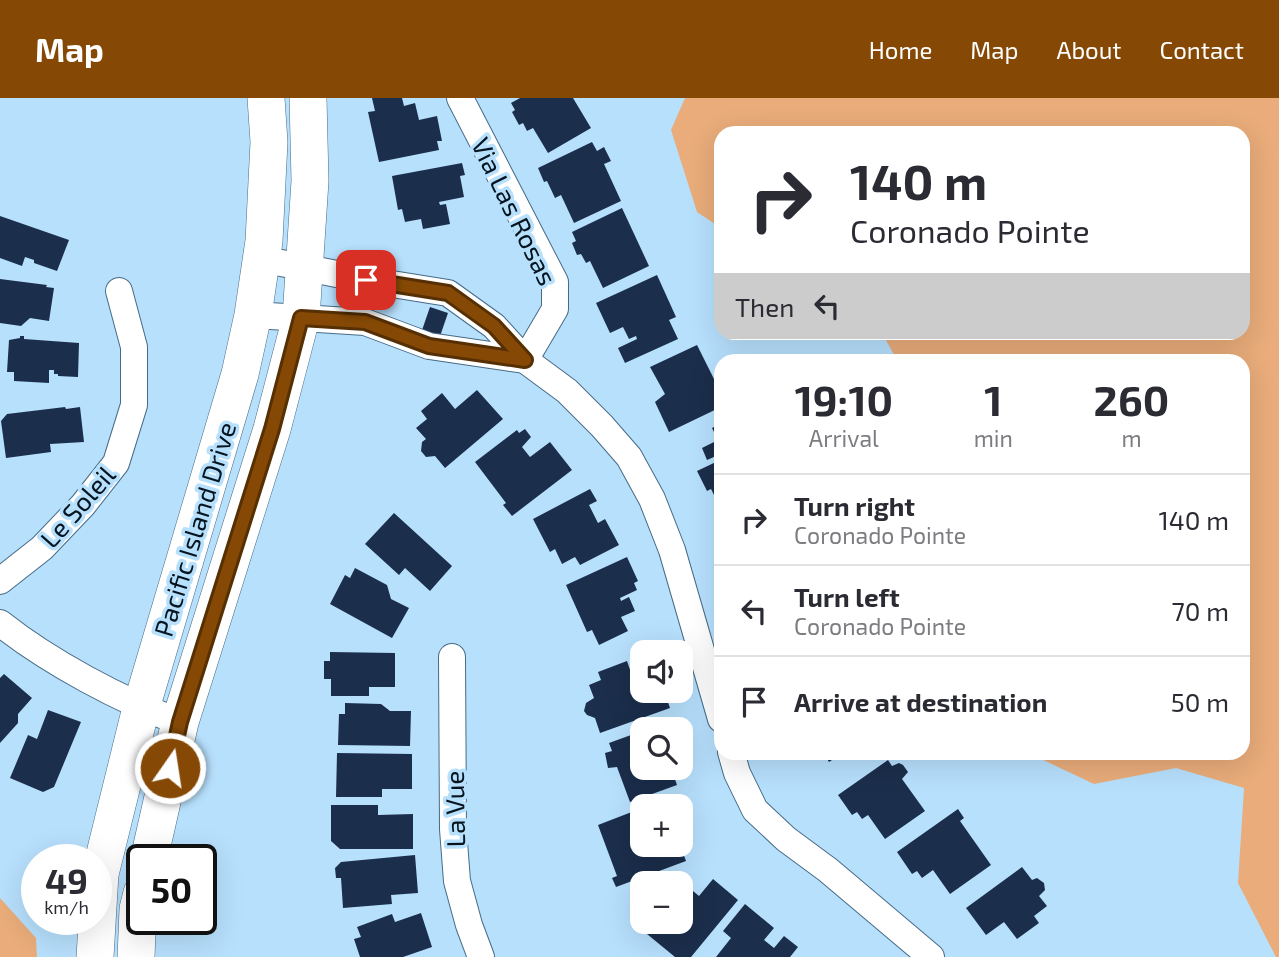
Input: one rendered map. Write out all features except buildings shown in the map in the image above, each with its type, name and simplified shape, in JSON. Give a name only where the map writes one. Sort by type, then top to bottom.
[{"type":"main road","name":"Pacific Island Drive","points":[[95,957],[100,874],[141,708],[236,387],[253,315],[264,241],[269,142],[266,98]]},
{"type":"main road","name":"Pacific Island Drive","points":[[152,844],[180,722],[272,429],[301,318],[310,181],[308,98]]},
{"type":"main road","points":[[136,957],[137,935]]},
{"type":"street","name":"Via Las Rosas","points":[[460,98],[555,282],[555,309],[525,360]]},
{"type":"street","points":[[261,259],[448,293],[494,326],[525,360],[567,391],[603,426],[629,457],[652,499],[672,550],[714,695]]},
{"type":"street","name":"Le Soleil","points":[[0,580],[42,548],[83,505],[116,463],[134,405],[134,348],[119,291]]},
{"type":"street","points":[[253,315],[365,322],[429,346],[525,360]]},
{"type":"street","points":[[0,624],[33,648],[141,708],[180,722]]},
{"type":"street","name":"La Vue","points":[[453,657],[453,829],[457,881],[481,957]]},
{"type":"street","points":[[733,760],[755,810],[786,839],[828,870],[931,957]]},
{"type":"shaded area","points":[[685,98],[1279,98],[1279,957],[1276,957],[1238,883],[1244,788],[1176,768],[1094,784],[1043,760],[1250,760],[1250,354],[894,354],[886,340],[1250,340],[1250,126],[714,126],[714,223],[697,212],[671,130]]},
{"type":"shaded area","points":[[0,898],[21,921],[21,935],[33,935],[36,938],[37,957],[0,957]]},
{"type":"route","points":[[170,768],[180,722],[272,429],[301,318],[365,322],[429,346],[525,360],[494,326],[448,293],[366,280]]}]
